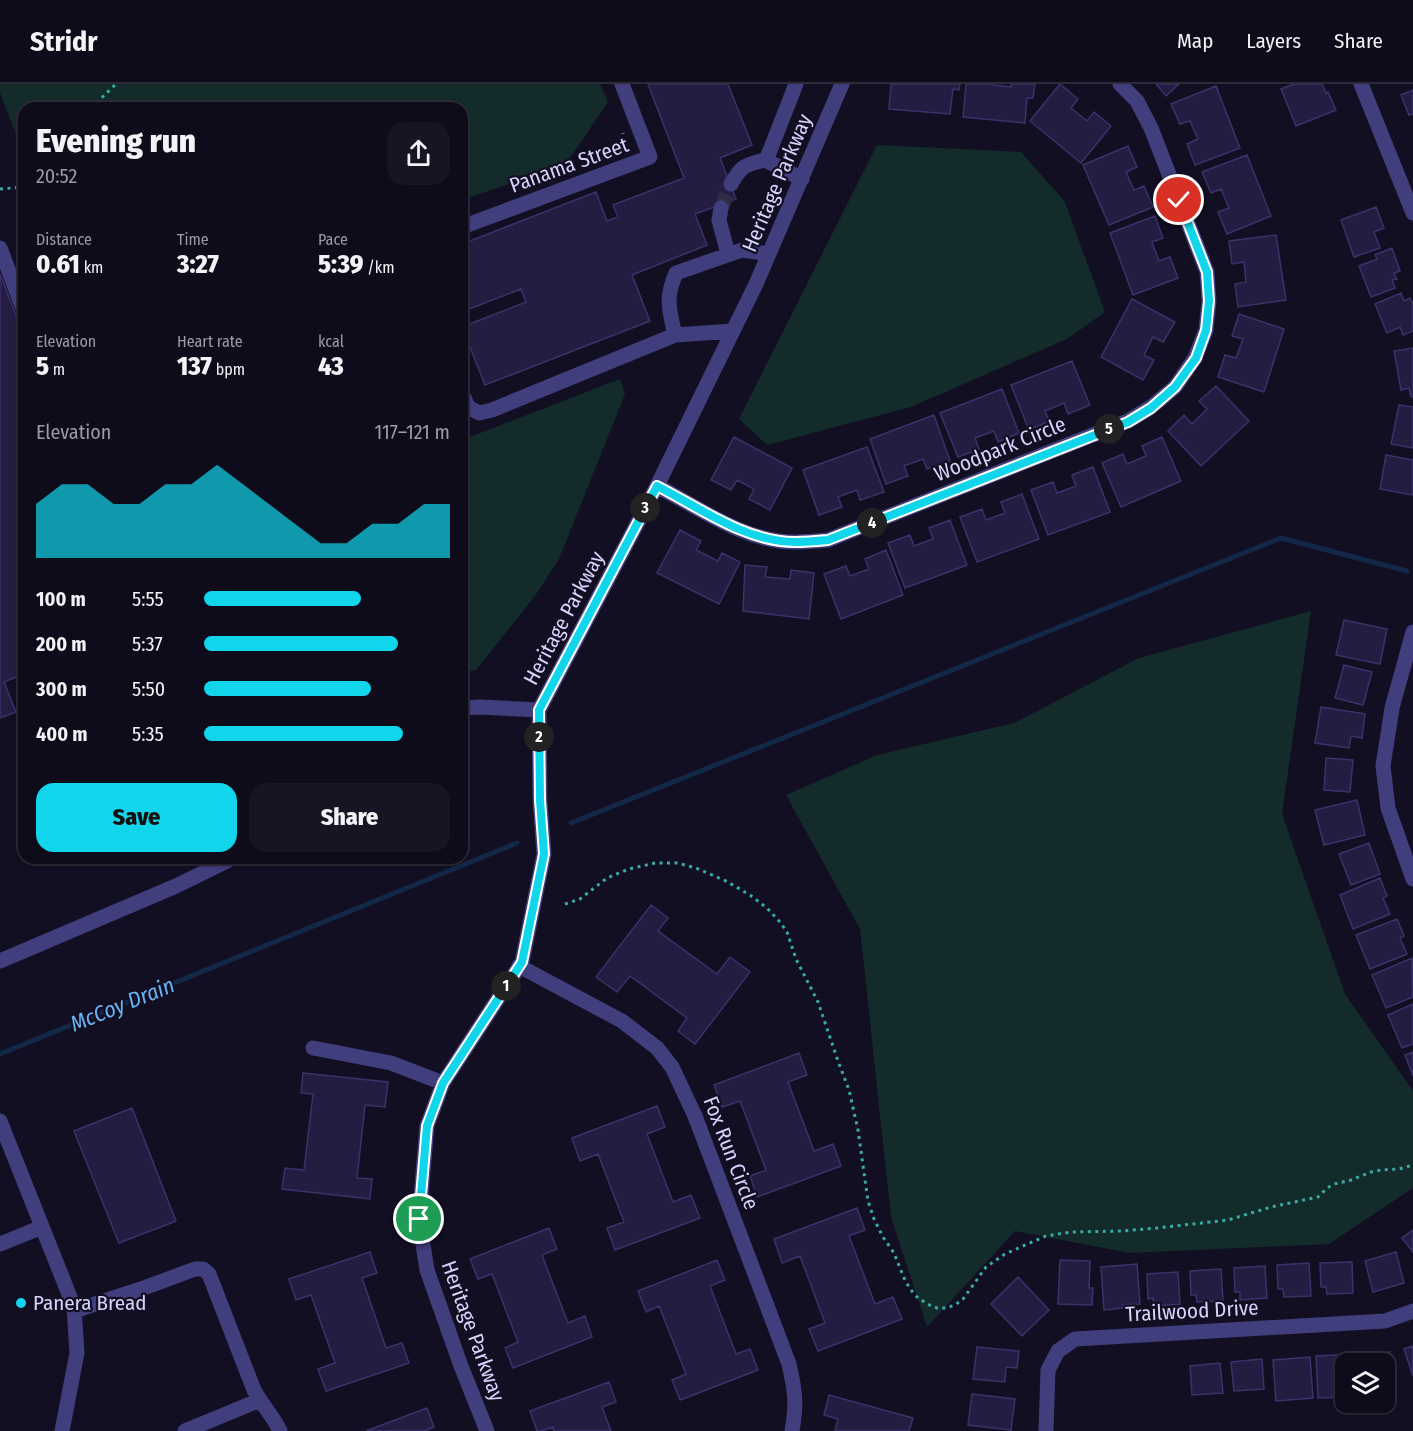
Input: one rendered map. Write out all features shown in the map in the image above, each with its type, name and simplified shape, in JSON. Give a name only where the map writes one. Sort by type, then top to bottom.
[{"type":"street","name":"Panama Street","points":[[468,225],[650,157],[622,84]]},
{"type":"street","points":[[767,159],[796,84]]},
{"type":"street","name":"Heritage Parkway","points":[[487,1431],[427,1270],[419,1220],[427,1126],[443,1083],[522,962],[544,854],[540,800],[539,710],[657,486],[756,284],[842,84]]},
{"type":"street","name":"Woodpark Circle","points":[[657,486],[739,530],[761,537],[794,543],[828,540],[1128,422],[1151,408],[1175,387],[1196,358],[1206,330],[1209,301],[1207,272],[1151,128],[1137,101],[1120,84]]},
{"type":"street","points":[[1361,84],[1413,213]]},
{"type":"street","points":[[767,159],[768,162],[801,179]]},
{"type":"street","points":[[731,184],[743,167],[767,159]]},
{"type":"street","points":[[721,208],[719,220],[728,254]]},
{"type":"street","points":[[0,248],[18,295]]},
{"type":"street","points":[[675,334],[668,305],[676,273],[742,250],[769,254]]},
{"type":"street","points":[[468,417],[492,411],[675,334],[733,331]]},
{"type":"street","points":[[468,407],[479,413]]},
{"type":"street","points":[[1413,632],[1392,708],[1383,766],[1388,807],[1413,879]]},
{"type":"street","points":[[468,708],[539,710]]},
{"type":"street","points":[[0,961],[176,886],[221,864]]},
{"type":"street","name":"Fox Run Circle","points":[[519,966],[622,1021],[657,1048],[672,1067],[695,1116],[789,1364],[796,1411],[792,1431]]},
{"type":"street","points":[[313,1048],[391,1063],[443,1083]]},
{"type":"street","points":[[0,1121],[74,1307],[77,1353],[62,1431]]},
{"type":"street","points":[[0,1244],[42,1227]]},
{"type":"street","points":[[74,1311],[195,1269],[203,1269],[209,1274],[260,1400],[280,1431]]},
{"type":"street","name":"Trailwood Drive","points":[[1046,1431],[1048,1370],[1058,1351],[1075,1338],[1385,1321],[1413,1311]]},
{"type":"street","points":[[184,1431],[260,1400]]},
{"type":"path","points":[[97,102],[116,84]]},
{"type":"path","points":[[609,156],[621,143],[623,129]]},
{"type":"path","points":[[0,189],[18,188]]},
{"type":"path","points":[[565,904],[580,899],[608,878],[629,869],[655,863],[677,863],[696,868],[726,881],[750,895],[780,922],[787,932],[796,959],[818,1002],[849,1090],[858,1130],[868,1201],[874,1219],[894,1252],[910,1289],[927,1304],[938,1308],[955,1305],[963,1299],[986,1268],[1005,1254],[1046,1236],[1057,1233],[1145,1229],[1228,1220],[1271,1207],[1318,1197],[1334,1184],[1371,1172],[1399,1169],[1413,1164]]},
{"type":"green space","points":[[0,84],[600,84],[608,102],[566,164],[468,198],[468,102],[18,102],[18,140],[0,93]]},
{"type":"green space","points":[[877,145],[1021,152],[1065,202],[1105,312],[1067,339],[911,407],[767,445],[739,419]]},
{"type":"green space","points":[[620,379],[625,394],[559,559],[535,596],[476,670],[468,672],[468,438]]},
{"type":"green space","points":[[1311,611],[1282,814],[1345,994],[1413,1091],[1413,1188],[1329,1244],[1130,1253],[1015,1231],[927,1327],[891,1217],[860,929],[786,795],[877,755],[1014,723],[1139,658]]},
{"type":"building","points":[[648,84],[728,84],[752,145],[720,158],[736,199],[695,214],[707,245],[632,275],[650,321],[485,385],[468,342],[468,325],[526,302],[521,289],[468,310],[468,242],[596,192],[607,221],[618,217],[613,205],[684,178]]},
{"type":"building","points":[[891,84],[960,84],[959,90],[953,89],[950,114],[889,109]]},
{"type":"building","points":[[966,84],[994,84],[1011,87],[1011,84],[1035,84],[1033,98],[1027,98],[1025,123],[963,117]]},
{"type":"building","points":[[1060,84],[1078,99],[1071,108],[1087,121],[1094,112],[1111,126],[1081,163],[1030,121]]},
{"type":"building","points":[[1156,84],[1179,84],[1166,96]]},
{"type":"building","points":[[1294,84],[1322,84],[1336,110],[1296,126],[1281,89]]},
{"type":"building","points":[[1216,86],[1240,148],[1195,165],[1187,144],[1198,139],[1190,121],[1180,124],[1171,104]]},
{"type":"building","points":[[1413,90],[1413,114],[1409,115],[1401,95]]},
{"type":"building","points":[[1128,146],[1137,167],[1126,172],[1134,190],[1144,186],[1153,207],[1109,225],[1083,165]]},
{"type":"building","points":[[1247,155],[1271,216],[1227,234],[1218,212],[1229,208],[1221,189],[1211,193],[1202,172]]},
{"type":"building","points":[[1376,207],[1384,228],[1374,232],[1380,248],[1354,257],[1341,220]]},
{"type":"building","points":[[1155,216],[1163,238],[1152,242],[1159,261],[1170,257],[1178,278],[1133,295],[1110,233]]},
{"type":"building","points":[[1276,235],[1286,300],[1238,307],[1235,284],[1246,282],[1244,262],[1232,264],[1229,241]]},
{"type":"building","points":[[1392,248],[1400,271],[1394,273],[1397,279],[1392,280],[1395,288],[1371,297],[1359,266],[1377,259],[1375,255]]},
{"type":"building","points":[[0,274],[18,320],[18,676],[4,682],[16,712],[0,718]]},
{"type":"building","points":[[1401,293],[1404,301],[1410,298],[1413,304],[1413,331],[1403,335],[1400,327],[1387,333],[1375,304]]},
{"type":"building","points":[[1132,299],[1175,322],[1163,342],[1153,337],[1144,355],[1154,360],[1143,380],[1101,357]]},
{"type":"building","points":[[1239,314],[1284,329],[1264,392],[1218,377],[1225,355],[1236,358],[1243,339],[1232,336]]},
{"type":"building","points":[[1413,348],[1413,397],[1411,397],[1409,388],[1401,390],[1394,351]]},
{"type":"building","points":[[1072,361],[1090,405],[1068,414],[1064,403],[1045,411],[1049,421],[1029,430],[1011,385]]},
{"type":"building","points":[[1216,386],[1249,421],[1201,466],[1168,431],[1184,415],[1192,424],[1207,409],[1199,401]]},
{"type":"building","points":[[1002,389],[1019,433],[998,442],[994,431],[975,438],[979,449],[958,457],[940,413]]},
{"type":"building","points":[[1399,405],[1413,407],[1413,448],[1391,444]]},
{"type":"building","points":[[934,415],[950,461],[927,469],[923,459],[904,466],[908,476],[886,484],[870,439]]},
{"type":"building","points":[[734,437],[792,468],[770,510],[749,499],[754,489],[737,480],[731,490],[711,480]]},
{"type":"building","points":[[1162,437],[1181,481],[1121,507],[1102,463],[1123,454],[1127,464],[1146,456],[1142,446]]},
{"type":"building","points":[[867,447],[884,492],[860,500],[857,490],[838,497],[842,507],[819,515],[803,470]]},
{"type":"building","points":[[1386,455],[1413,460],[1413,495],[1380,489]]},
{"type":"building","points":[[1093,467],[1110,512],[1048,535],[1031,490],[1053,482],[1057,493],[1076,486],[1072,475]]},
{"type":"building","points":[[1022,494],[1039,539],[977,562],[960,517],[982,509],[986,520],[1005,513],[1001,502]]},
{"type":"building","points":[[950,520],[967,565],[905,588],[888,543],[910,535],[914,546],[933,539],[929,528]]},
{"type":"building","points":[[680,530],[701,541],[696,550],[718,561],[722,553],[740,562],[719,604],[657,573]]},
{"type":"building","points":[[886,550],[903,595],[841,619],[824,574],[846,566],[850,576],[869,569],[865,559]]},
{"type":"building","points":[[745,565],[767,567],[765,577],[790,579],[791,570],[814,573],[809,619],[743,611]]},
{"type":"building","points":[[1344,620],[1387,629],[1380,664],[1336,655]]},
{"type":"building","points":[[1344,665],[1372,672],[1363,705],[1335,698]]},
{"type":"building","points":[[1321,707],[1365,714],[1362,738],[1351,736],[1349,748],[1315,743]]},
{"type":"building","points":[[1326,758],[1353,760],[1350,792],[1324,790]]},
{"type":"building","points":[[1357,800],[1365,835],[1324,845],[1315,810]]},
{"type":"building","points":[[1369,843],[1380,874],[1351,885],[1339,854]]},
{"type":"building","points":[[1380,878],[1387,896],[1383,898],[1390,914],[1353,929],[1340,895]]},
{"type":"building","points":[[651,905],[668,918],[658,931],[717,974],[730,957],[750,972],[695,1044],[678,1031],[687,1018],[630,976],[617,992],[596,977]]},
{"type":"building","points":[[1397,919],[1404,936],[1400,938],[1407,954],[1370,969],[1356,935]]},
{"type":"building","points":[[1412,958],[1413,997],[1386,1008],[1372,975]]},
{"type":"building","points":[[1413,1004],[1413,1044],[1402,1048],[1388,1015]]},
{"type":"building","points":[[1413,1052],[1413,1076],[1405,1055]]},
{"type":"building","points":[[799,1053],[807,1075],[788,1082],[814,1151],[833,1144],[841,1166],[757,1197],[750,1176],[766,1170],[740,1101],[722,1107],[714,1085]]},
{"type":"building","points":[[303,1073],[388,1082],[385,1107],[365,1105],[357,1178],[372,1179],[370,1199],[282,1189],[285,1168],[304,1170],[313,1094],[301,1093]]},
{"type":"building","points":[[657,1106],[665,1127],[647,1134],[673,1202],[691,1195],[700,1218],[615,1250],[607,1228],[624,1222],[598,1154],[580,1161],[572,1138]]},
{"type":"building","points":[[132,1108],[176,1221],[119,1243],[74,1131]]},
{"type":"building","points":[[857,1208],[865,1230],[849,1236],[875,1304],[893,1297],[902,1319],[818,1351],[809,1329],[825,1323],[800,1256],[782,1263],[774,1239]]},
{"type":"building","points":[[549,1228],[557,1249],[542,1255],[568,1323],[585,1316],[592,1337],[513,1368],[505,1348],[518,1342],[492,1274],[478,1279],[470,1259]]},
{"type":"building","points":[[1413,1230],[1413,1252],[1402,1238]]},
{"type":"building","points":[[370,1252],[377,1273],[362,1278],[386,1348],[402,1343],[409,1363],[326,1391],[318,1369],[335,1363],[311,1295],[296,1300],[289,1279]]},
{"type":"building","points":[[1396,1252],[1404,1283],[1373,1292],[1365,1261]]},
{"type":"building","points":[[717,1260],[725,1280],[710,1286],[736,1354],[750,1349],[758,1370],[680,1400],[672,1380],[686,1374],[659,1306],[646,1312],[638,1291]]},
{"type":"building","points":[[1060,1260],[1090,1261],[1089,1288],[1093,1288],[1092,1305],[1058,1304]]},
{"type":"building","points":[[1352,1262],[1353,1293],[1327,1294],[1326,1287],[1321,1287],[1320,1263]]},
{"type":"building","points":[[1309,1263],[1311,1296],[1284,1297],[1283,1289],[1278,1289],[1277,1265]]},
{"type":"building","points":[[1137,1264],[1140,1304],[1123,1305],[1123,1308],[1104,1310],[1101,1267]]},
{"type":"building","points":[[1265,1266],[1267,1298],[1240,1300],[1240,1292],[1235,1292],[1234,1268]]},
{"type":"building","points":[[1221,1269],[1223,1301],[1197,1302],[1196,1295],[1191,1295],[1190,1271]]},
{"type":"building","points":[[1178,1272],[1180,1304],[1154,1306],[1153,1298],[1148,1299],[1147,1274]]},
{"type":"building","points":[[1018,1277],[1049,1310],[1022,1336],[991,1304]]},
{"type":"building","points":[[1413,1346],[1413,1376],[1404,1349]]},
{"type":"building","points":[[977,1347],[1019,1351],[1017,1368],[1006,1367],[1005,1382],[973,1379]]},
{"type":"building","points":[[1335,1355],[1335,1397],[1318,1398],[1316,1356]]},
{"type":"building","points":[[1310,1357],[1313,1398],[1276,1401],[1273,1360]]},
{"type":"building","points":[[1262,1359],[1264,1389],[1234,1391],[1231,1362]]},
{"type":"building","points":[[1220,1363],[1223,1393],[1192,1395],[1190,1366]]},
{"type":"building","points":[[609,1382],[616,1402],[602,1407],[611,1431],[554,1431],[553,1427],[537,1431],[530,1411]]},
{"type":"building","points":[[972,1394],[1015,1399],[1011,1430],[968,1425]]},
{"type":"building","points":[[829,1395],[913,1418],[909,1431],[835,1431],[838,1419],[824,1415]]},
{"type":"building","points":[[427,1408],[434,1427],[424,1431],[366,1431]]},
{"type":"waterway","points":[[571,823],[1281,538],[1407,571]]},
{"type":"waterway","points":[[468,863],[517,843]]},
{"type":"waterway","name":"McCoy Drain","points":[[0,1054],[466,864]]},
{"type":"tunnel","points":[[721,208],[731,184]]},
{"type":"place","name":"Panera Bread","points":[[21,1303]]},
{"type":"route","points":[[419,1219],[427,1126],[443,1083],[522,962],[544,854],[540,800],[539,710],[657,486],[739,530],[761,537],[794,543],[828,540],[1128,422],[1151,408],[1175,387],[1196,358],[1206,330],[1209,301],[1207,272],[1179,200]]}]
